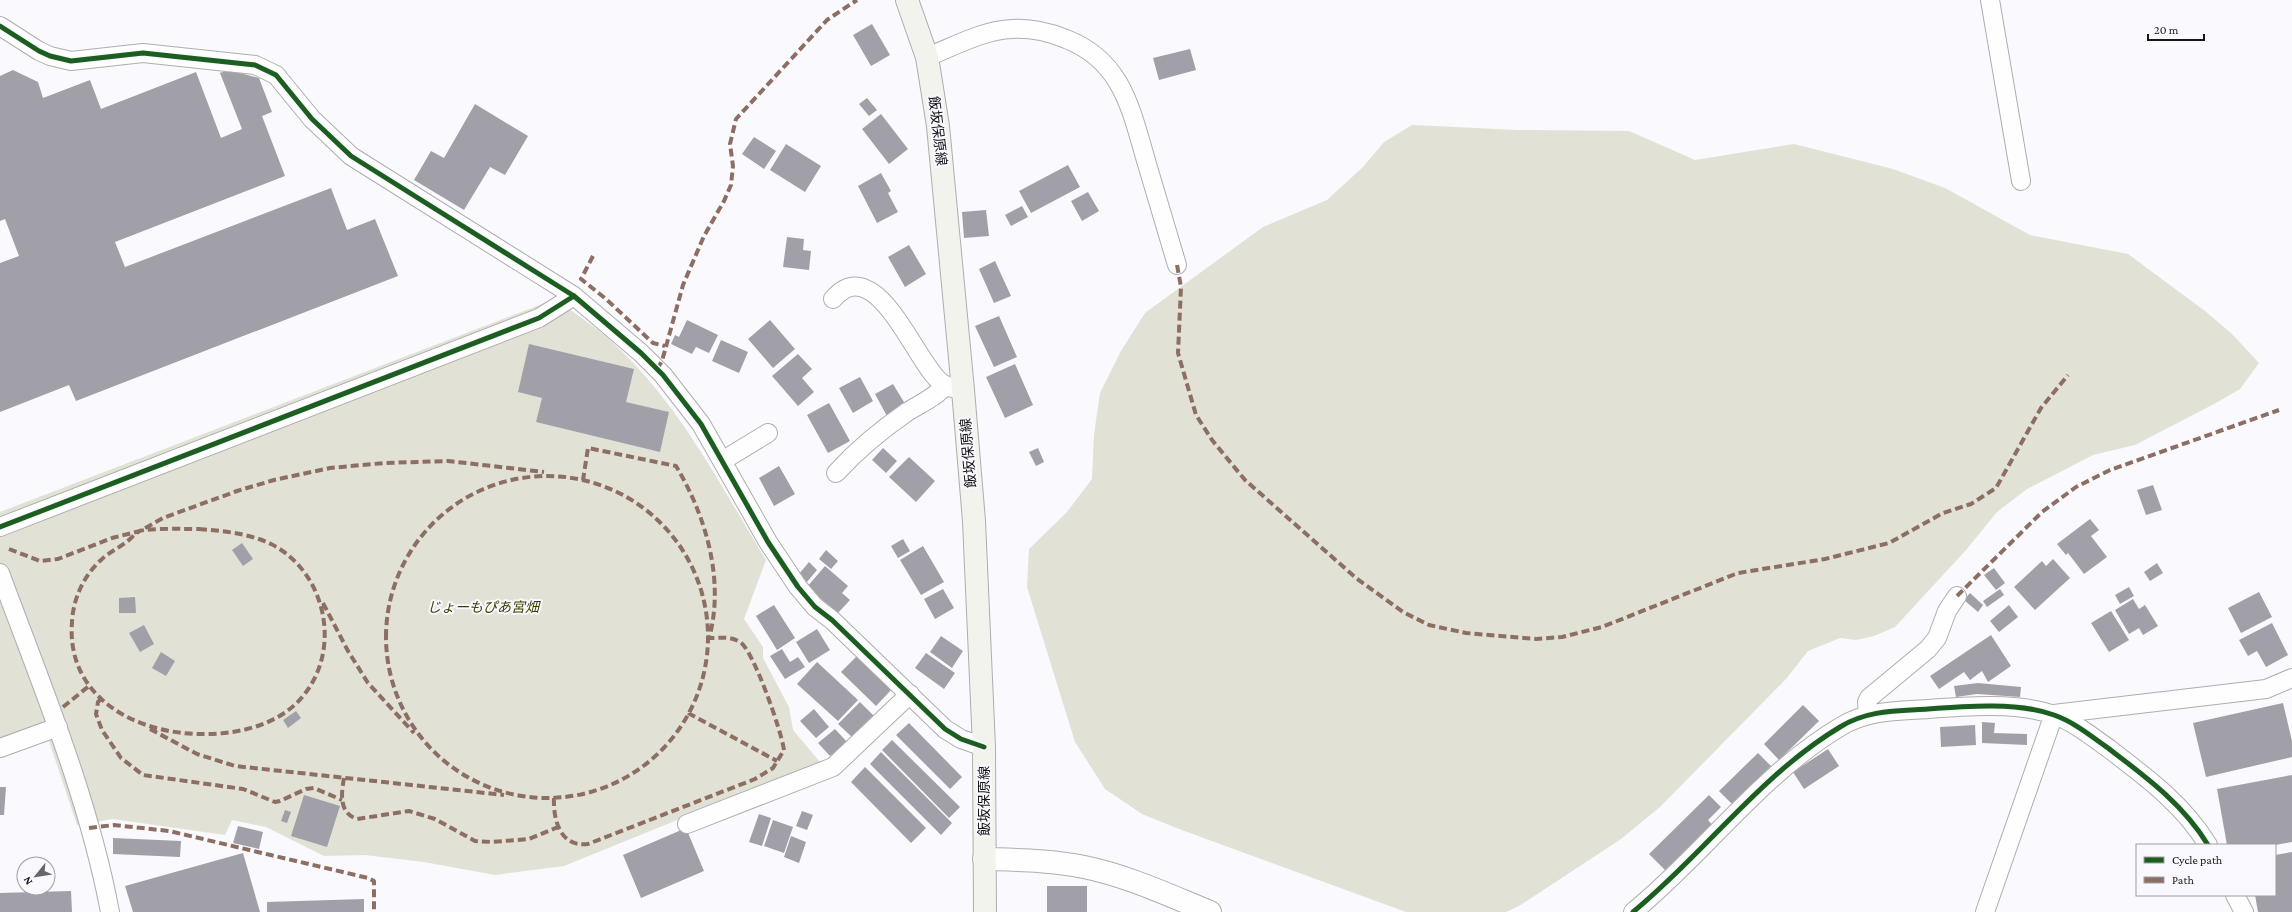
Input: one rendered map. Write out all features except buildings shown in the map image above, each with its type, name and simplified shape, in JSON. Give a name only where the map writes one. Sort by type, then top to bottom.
[{"type":"main road","name":"飯坂保原線","points":[[908,0],[927,57],[938,126],[954,388],[974,521],[984,747],[985,912]]},
{"type":"street","points":[[1990,0],[2021,181]]},
{"type":"street","points":[[0,26],[39,51],[50,56],[71,61],[143,53],[255,65],[272,71],[312,119],[351,156],[574,296],[630,344],[663,375],[702,424],[768,542],[798,587],[815,607],[832,620],[945,729],[961,739],[984,747]]},
{"type":"street","points":[[927,57],[992,32],[1012,29],[1035,30],[1056,35],[1079,44],[1095,55],[1117,78],[1131,108],[1177,266]]},
{"type":"street","points":[[833,299],[844,289],[851,286],[859,286],[869,292],[894,316],[932,373],[954,388]]},
{"type":"street","points":[[7,532],[539,318],[574,296]]},
{"type":"street","points":[[836,474],[866,443],[907,412],[941,391],[954,388]]},
{"type":"street","points":[[722,461],[768,433]]},
{"type":"street","points":[[5,569],[58,727],[91,834],[110,912]]},
{"type":"street","points":[[1868,715],[1867,702],[1869,698],[1928,649],[1937,638],[1947,611],[1957,596]]},
{"type":"street","points":[[2054,714],[2266,689],[2292,678]]},
{"type":"street","points":[[687,824],[832,766],[910,694]]},
{"type":"street","points":[[1632,912],[1776,774],[1840,727],[1868,715],[1890,711],[1990,707],[2029,709],[2054,714],[2080,728],[2168,794],[2195,824],[2207,844]]},
{"type":"street","points":[[1985,912],[2054,714]]},
{"type":"street","points":[[0,748],[58,727]]},
{"type":"street","points":[[984,859],[1083,866],[1139,882],[1210,912]]},
{"type":"street","points":[[2236,896],[2244,912]]},
{"type":"path","points":[[562,325],[582,326]]},
{"type":"path","points":[[5,569],[9,549],[7,532]]},
{"type":"green space","points":[[1412,125],[1518,130],[1629,131],[1695,160],[1794,144],[1893,169],[1945,188],[2030,235],[2128,254],[2205,311],[2232,334],[2259,363],[2240,389],[2214,404],[2135,445],[2093,455],[2027,489],[1997,512],[1966,550],[1895,627],[1874,636],[1856,640],[1840,638],[1808,651],[1786,679],[1660,807],[1621,839],[1519,906],[1506,912],[1406,912],[1142,814],[1105,789],[1075,742],[1027,587],[1029,549],[1067,512],[1092,479],[1094,435],[1100,393],[1121,351],[1145,313],[1263,227],[1327,200],[1363,167],[1384,142]]},
{"type":"green space","name":"じょーもぴあ宮畑","points":[[555,299],[606,337],[637,366],[678,418],[697,446],[766,560],[744,619],[763,647],[763,658],[789,707],[793,730],[820,762],[564,866],[495,875],[424,862],[365,855],[324,856],[266,827],[232,820],[225,835],[113,819],[77,825],[48,738],[0,750],[0,512]]},
{"type":"marked path","points":[[657,369],[662,361],[683,285],[704,236],[724,201],[731,185],[733,166],[730,144],[736,119],[827,20],[857,0]]},
{"type":"marked path","points":[[593,256],[581,279],[606,299],[653,343],[665,346]]},
{"type":"marked path","points":[[1177,265],[1181,287],[1178,353],[1196,415],[1212,440],[1245,480],[1356,578],[1403,612],[1429,625],[1466,633],[1536,639],[1562,637],[1602,627],[1738,573],[1825,559],[1889,543],[1943,513],[1971,504],[1996,488],[2041,408],[2068,375]]},
{"type":"marked path","points":[[1957,596],[2042,512],[2076,487],[2110,470],[2279,410]]},
{"type":"marked path","points":[[554,798],[557,823],[565,837],[578,844],[588,844],[755,779],[773,768],[784,750],[766,692],[746,648],[740,642],[732,639],[709,638],[715,594],[714,572],[710,549],[696,506],[687,485],[676,466],[588,448],[583,480]]},
{"type":"marked path","points":[[9,549],[40,561],[58,559],[112,538],[140,531],[163,518],[237,491],[274,480],[330,468],[384,463],[448,461],[544,472]]},
{"type":"marked path","points":[[547,476],[578,479],[609,488],[636,503],[661,523],[681,548],[696,575],[705,606],[708,637],[705,668],[696,699],[681,726],[661,751],[636,771],[609,786],[578,795],[547,798],[516,795],[485,786],[458,771],[433,751],[413,726],[398,699],[389,668],[386,637],[389,606],[398,575],[413,548],[433,523],[458,503],[485,488],[516,479],[547,476]]},
{"type":"marked path","points":[[159,529],[199,529],[253,537],[271,544],[290,556],[304,572],[315,591],[322,612],[325,634],[322,656],[315,677],[303,696],[293,706],[282,715],[256,727],[227,733],[199,734],[175,732],[151,726],[129,718],[109,705],[92,690],[80,671],[73,648],[72,622],[77,596],[89,573],[101,560],[140,531],[159,529]]},
{"type":"marked path","points":[[323,603],[348,651],[368,683],[414,733]]},
{"type":"marked path","points":[[63,707],[89,686]]},
{"type":"marked path","points":[[101,699],[98,702],[96,714],[102,730],[121,758],[143,775],[243,789],[275,802],[306,789],[314,788],[342,800]]},
{"type":"marked path","points":[[688,713],[777,761]]},
{"type":"marked path","points":[[150,729],[197,754],[235,766],[504,795]]},
{"type":"marked path","points":[[344,778],[342,790],[344,808],[351,816],[357,819],[409,811],[435,819],[475,841],[492,842],[529,839],[558,827]]},
{"type":"marked path","points":[[89,828],[114,825],[169,831],[368,878],[374,881],[374,912]]},
{"type":"cycle path","points":[[0,26],[39,51],[50,56],[71,61],[143,53],[255,65],[276,75],[312,119],[351,156],[574,296],[641,353],[663,375],[701,424],[768,542],[798,587],[815,607],[832,620],[945,729],[961,739],[984,747]]},
{"type":"cycle path","points":[[0,527],[539,318],[574,296]]},
{"type":"cycle path","points":[[1633,912],[1684,865],[1758,791],[1811,746],[1850,721],[1882,712],[1992,706],[2025,708],[2054,715],[2075,725],[2089,734],[2150,781],[2187,817],[2207,844]]}]
